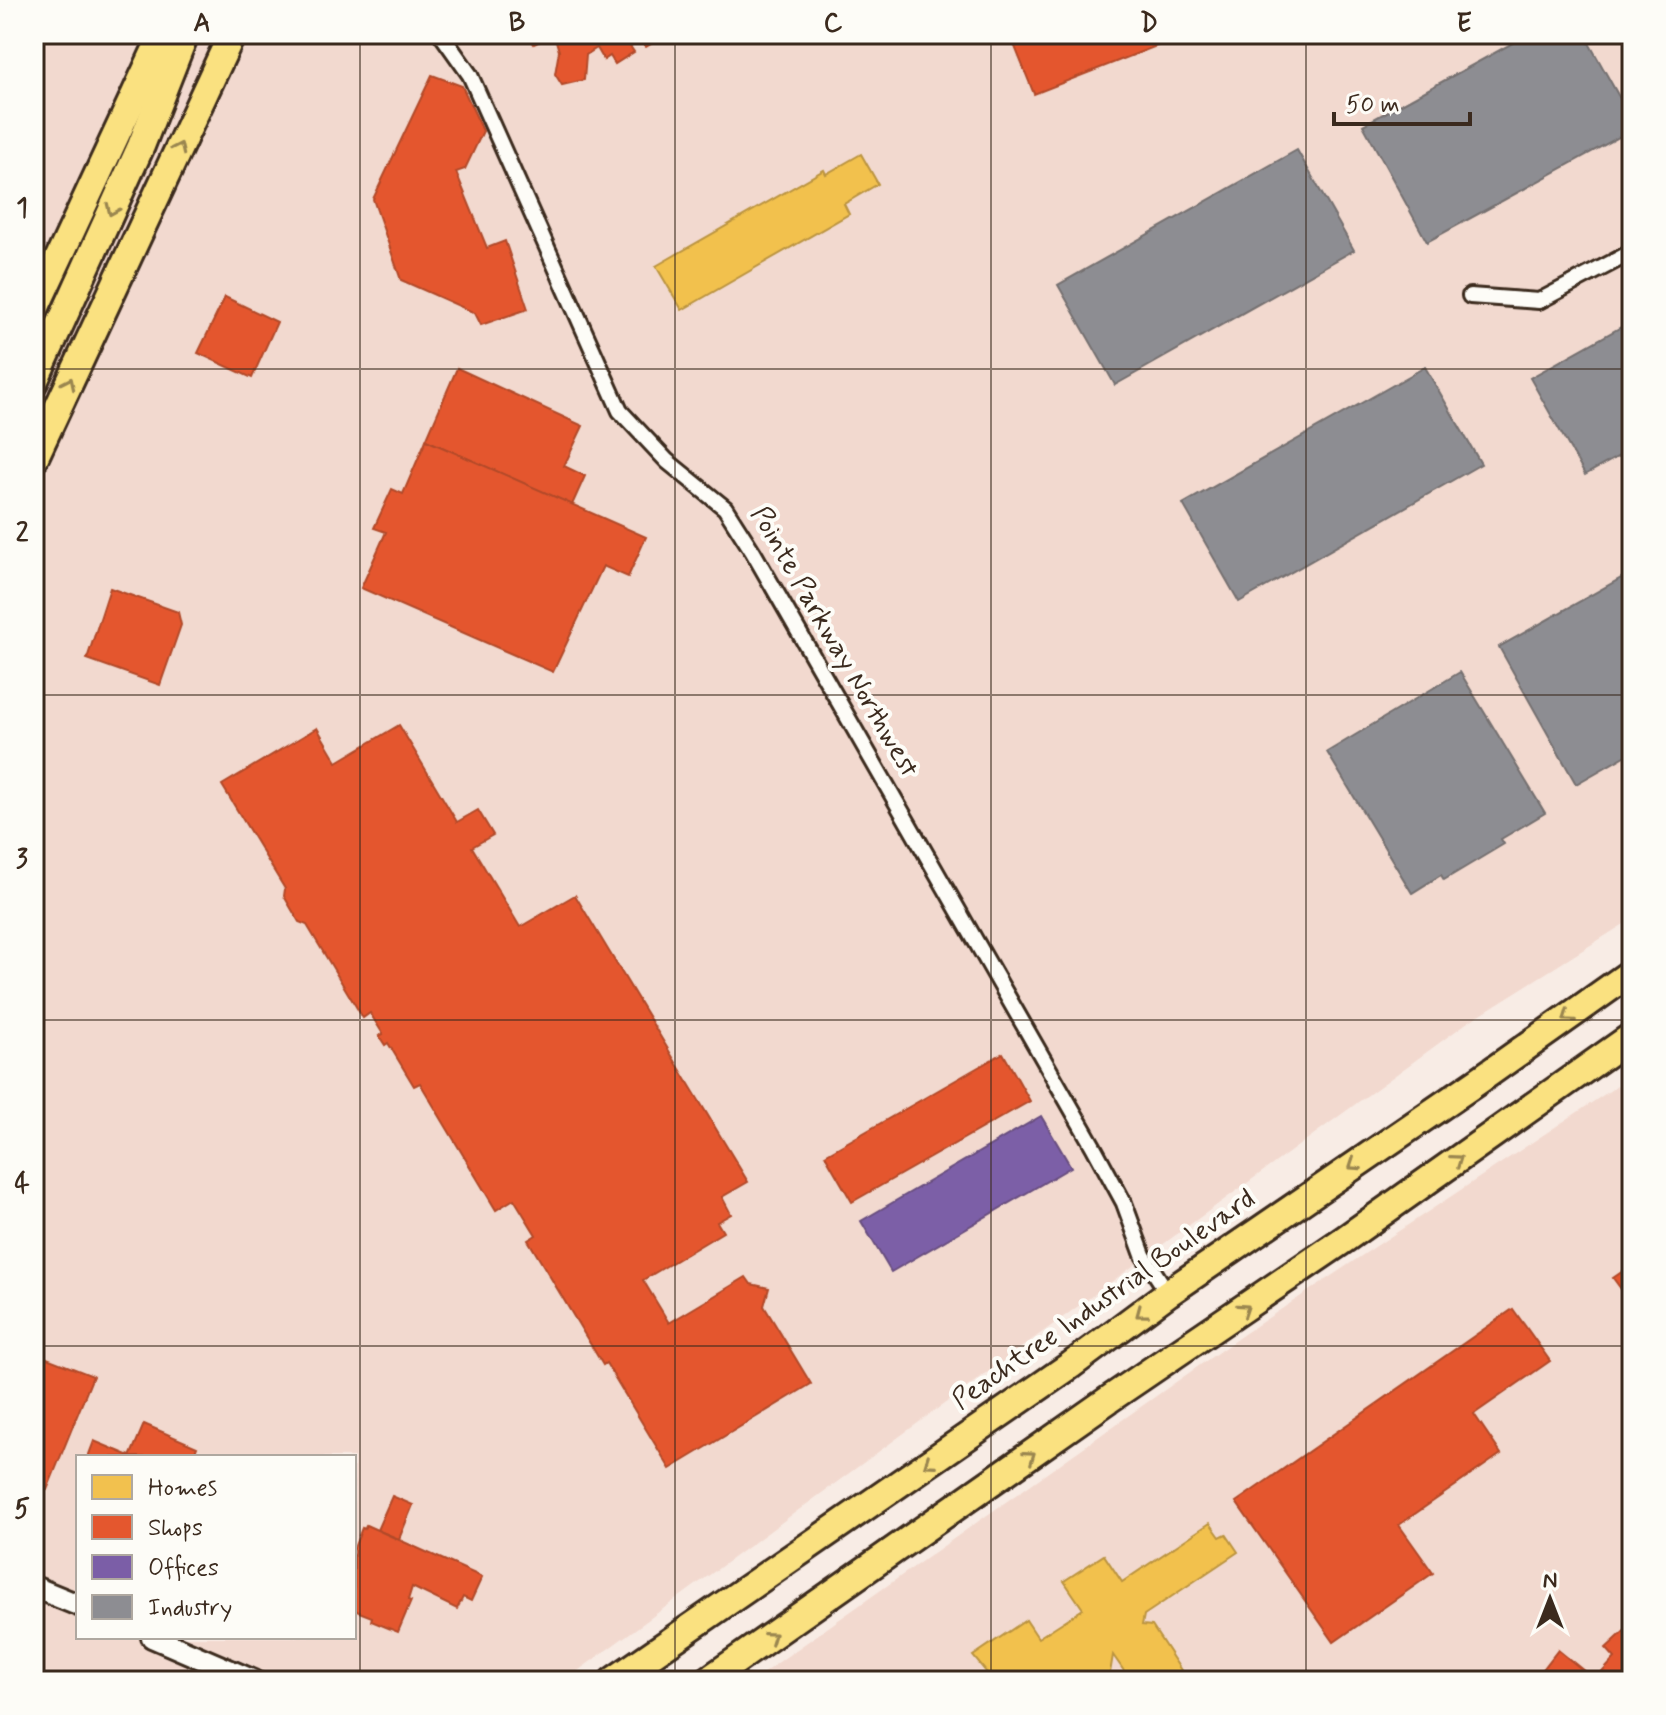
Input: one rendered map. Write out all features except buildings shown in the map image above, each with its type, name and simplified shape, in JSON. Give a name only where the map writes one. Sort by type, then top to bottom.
[{"type":"highway","points":[[34,311],[163,34]]},
{"type":"highway","points":[[34,382],[141,146],[185,34]]},
{"type":"highway","points":[[35,455],[232,34]]},
{"type":"highway","name":"Peachtree Industrial Boulevard","points":[[613,1681],[1632,972]]},
{"type":"highway","points":[[707,1681],[1632,1036]]},
{"type":"main road","points":[[34,1587],[76,1604]]},
{"type":"main road","points":[[157,1639],[254,1681]]},
{"type":"street","name":"Pointe Parkway Northwest","points":[[441,34],[470,75],[620,411],[667,461],[725,508],[753,552],[1093,1146],[1124,1203],[1143,1255],[1168,1293]]},
{"type":"street","points":[[1470,296],[1539,301],[1632,252]]},
{"type":"shaded area","points":[[34,34],[1632,34],[1632,919],[1468,1022],[564,1681],[34,1681]]},
{"type":"shaded area","points":[[1632,1076],[1632,1681],[752,1681],[1244,1334]]}]
